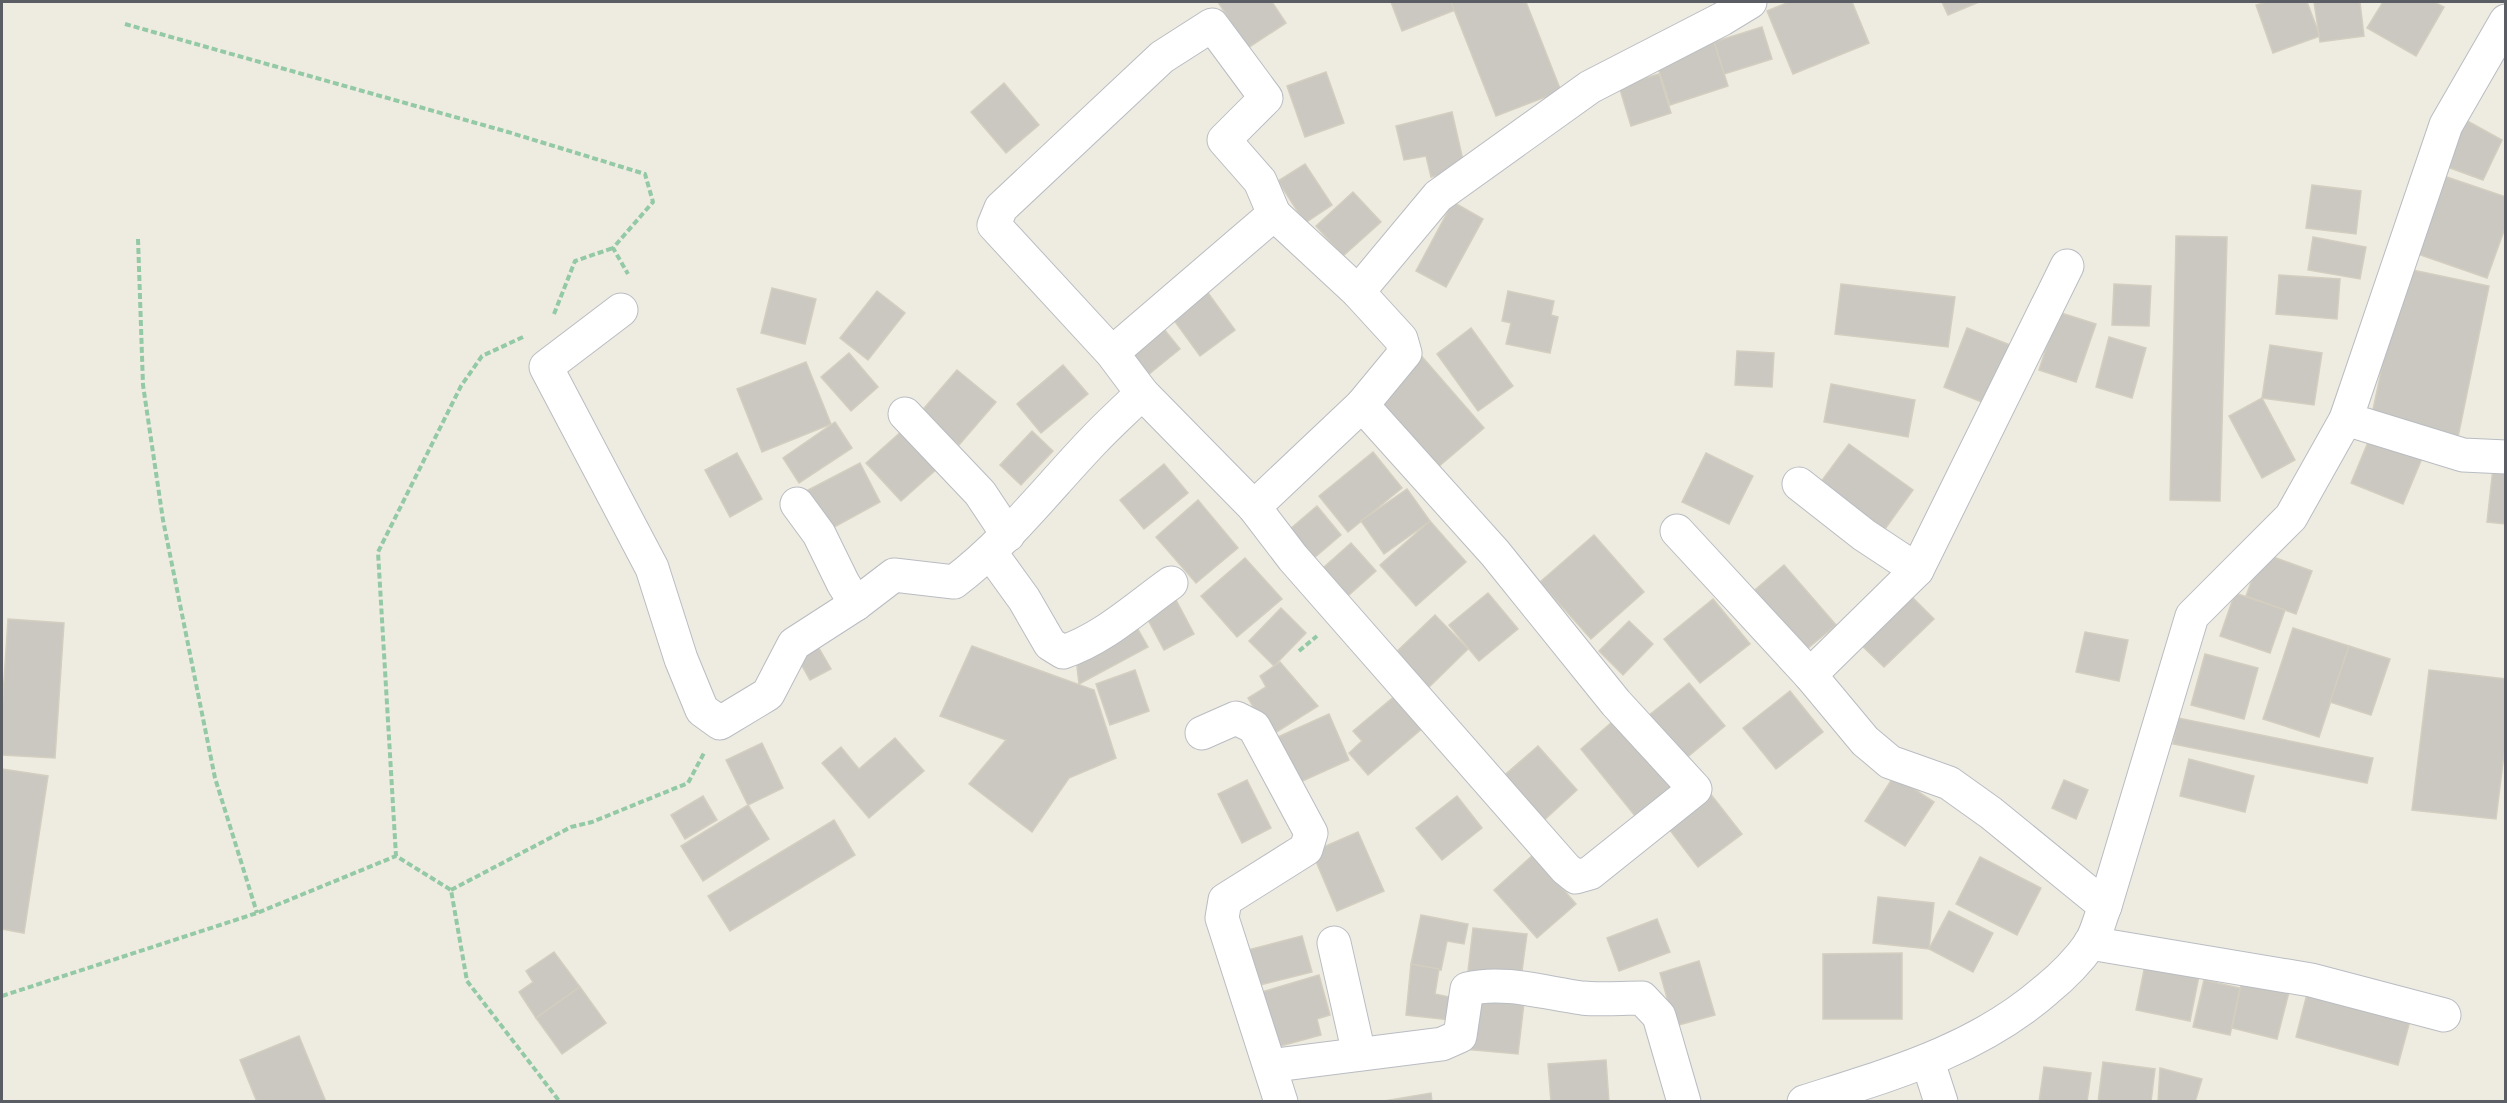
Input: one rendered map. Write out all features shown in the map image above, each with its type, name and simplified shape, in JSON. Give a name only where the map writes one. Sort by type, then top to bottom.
[{"type":"street","points":[[1358,292],[1438,196],[1590,87],[1722,20],[1750,2]]},
{"type":"street","points":[[1804,1101],[1928,1062],[1978,1038],[2020,1013],[2063,976],[2091,943],[2105,906],[2192,616],[2292,517],[2346,418],[2446,125],[2505,21]]},
{"type":"street","points":[[1254,507],[1362,405],[1405,353],[1401,339],[1358,292],[1274,214],[1260,181],[1224,140],[1247,120],[1266,98],[1212,25],[1162,57],[1001,208],[994,225],[1112,353],[1142,393],[1254,507],[1293,558],[1566,869],[1576,877],[1590,873],[1695,789],[1616,703],[1495,553],[1362,405]]},
{"type":"street","points":[[1112,353],[1274,214]]},
{"type":"street","points":[[1810,675],[1917,570],[2067,266]]},
{"type":"street","points":[[621,310],[546,367],[652,568],[681,658],[702,710],[720,723],[768,694],[794,644],[856,604],[894,575],[954,582],[999,544],[1094,440],[1142,393]]},
{"type":"street","points":[[904,414],[980,493],[999,544],[1024,599],[1050,644],[1063,652],[1078,647],[1171,583]]},
{"type":"street","points":[[2346,418],[2463,455],[2505,458]]},
{"type":"street","points":[[1799,484],[1864,535],[1917,570]]},
{"type":"street","points":[[796,504],[819,534],[856,604]]},
{"type":"street","points":[[1677,531],[1810,675],[1865,741],[1890,762],[1949,783],[1991,813],[2105,906]]},
{"type":"street","points":[[1202,733],[1236,718],[1254,727],[1311,833],[1306,849],[1225,900],[1222,918],[1281,1101]]},
{"type":"street","points":[[1334,943],[1359,1054]]},
{"type":"street","points":[[2091,943],[2312,980],[2444,1015]]},
{"type":"street","points":[[1271,1067],[1442,1044],[1460,1036],[1467,989],[1479,986],[1514,988],[1585,998],[1642,998],[1659,1016],[1684,1101]]},
{"type":"street","points":[[1928,1062],[1941,1101]]},
{"type":"path","points":[[124,24],[508,132],[645,174],[653,202],[613,248],[575,261],[550,324]]},
{"type":"path","points":[[138,239],[143,385],[163,520],[215,778],[257,913]]},
{"type":"path","points":[[613,248],[641,298],[621,310]]},
{"type":"path","points":[[396,856],[378,552],[462,386],[482,356],[531,333]]},
{"type":"path","points":[[451,890],[571,826],[592,822],[688,783],[720,723]]},
{"type":"path","points":[[2,996],[257,913],[396,856]]},
{"type":"path","points":[[396,856],[451,890],[467,981],[560,1101]]},
{"type":"building","points":[[1218,2],[1272,2],[1286,23],[1248,48]]},
{"type":"building","points":[[1391,2],[1451,2],[1455,10],[1402,31]]},
{"type":"building","points":[[1451,2],[1526,2],[1561,91],[1496,116]]},
{"type":"building","points":[[1789,2],[1852,2],[1869,43],[1793,74],[1767,11]]},
{"type":"building","points":[[1942,2],[1979,2],[1948,15]]},
{"type":"building","points":[[2267,2],[2307,2],[2320,36],[2273,53],[2256,5]]},
{"type":"building","points":[[2314,2],[2360,2],[2364,36],[2320,42]]},
{"type":"building","points":[[2383,2],[2434,2],[2444,7],[2416,56],[2367,28]]},
{"type":"building","points":[[1762,27],[1772,59],[1724,74],[1714,42]]},
{"type":"building","points":[[1714,42],[1728,86],[1670,105],[1656,61]]},
{"type":"building","points":[[1326,72],[1344,123],[1305,137],[1287,86]]},
{"type":"building","points":[[1659,74],[1671,113],[1631,126],[1619,86]]},
{"type":"building","points":[[1004,83],[1039,125],[1006,153],[971,112]]},
{"type":"building","points":[[1452,112],[1465,169],[1431,177],[1426,156],[1404,160],[1396,126]]},
{"type":"building","points":[[2462,118],[2502,140],[2483,180],[2442,165]]},
{"type":"building","points":[[1305,164],[1332,205],[1305,223],[1278,181]]},
{"type":"building","points":[[2438,174],[2506,197],[2506,225],[2487,278],[2412,252]]},
{"type":"building","points":[[2312,185],[2361,191],[2356,234],[2306,228]]},
{"type":"building","points":[[1353,192],[1381,222],[1343,256],[1316,226]]},
{"type":"building","points":[[1453,202],[1483,219],[1446,287],[1416,271]]},
{"type":"building","points":[[2176,236],[2227,237],[2220,501],[2170,500]]},
{"type":"building","points":[[2313,237],[2366,247],[2360,279],[2308,270]]},
{"type":"building","points":[[2403,268],[2489,286],[2458,437],[2371,419]]},
{"type":"building","points":[[2279,275],[2340,279],[2337,319],[2276,314]]},
{"type":"building","points":[[1841,284],[1955,297],[1948,347],[1835,334]]},
{"type":"building","points":[[2114,284],[2151,286],[2149,326],[2112,325]]},
{"type":"building","points":[[1203,286],[1235,330],[1200,356],[1168,312]]},
{"type":"building","points":[[772,288],[816,299],[805,344],[761,333]]},
{"type":"building","points":[[877,291],[905,313],[868,360],[840,338]]},
{"type":"building","points":[[1508,291],[1554,301],[1551,315],[1558,317],[1550,353],[1506,344],[1511,323],[1502,321]]},
{"type":"building","points":[[2058,312],[2096,324],[2076,382],[2039,370]]},
{"type":"building","points":[[1159,323],[1180,349],[1143,379],[1121,353]]},
{"type":"building","points":[[1471,328],[1513,386],[1478,411],[1437,354]]},
{"type":"building","points":[[1967,328],[2010,345],[1987,404],[1944,387]]},
{"type":"building","points":[[2109,337],[2146,348],[2132,398],[2096,387]]},
{"type":"building","points":[[2270,345],[2322,353],[2314,405],[2262,398]]},
{"type":"building","points":[[1737,351],[1774,353],[1772,387],[1735,385]]},
{"type":"building","points":[[1418,352],[1484,428],[1437,468],[1371,393]]},
{"type":"building","points":[[849,353],[878,387],[851,411],[821,377]]},
{"type":"building","points":[[806,362],[831,424],[762,452],[737,389]]},
{"type":"building","points":[[1063,365],[1088,394],[1041,433],[1017,404]]},
{"type":"building","points":[[957,370],[996,402],[959,445],[920,413]]},
{"type":"building","points":[[1831,384],[1915,400],[1908,437],[1824,422]]},
{"type":"building","points":[[2262,398],[2295,460],[2262,478],[2229,416]]},
{"type":"building","points":[[835,422],[852,448],[799,483],[783,458]]},
{"type":"building","points":[[903,430],[938,468],[901,501],[866,463]]},
{"type":"building","points":[[1032,431],[1053,451],[1021,485],[1000,465]]},
{"type":"building","points":[[2371,435],[2423,456],[2403,504],[2351,483]]},
{"type":"building","points":[[1849,444],[1913,490],[1885,529],[1820,483]]},
{"type":"building","points":[[1373,452],[1402,488],[1348,532],[1319,496]]},
{"type":"building","points":[[737,453],[762,499],[730,517],[705,470]]},
{"type":"building","points":[[1706,453],[1753,476],[1729,524],[1682,502]]},
{"type":"building","points":[[860,463],[880,502],[827,531],[806,491]]},
{"type":"building","points":[[1164,464],[1188,493],[1144,529],[1120,500]]},
{"type":"building","points":[[2493,468],[2506,469],[2506,524],[2487,522]]},
{"type":"building","points":[[1407,489],[1430,521],[1384,554],[1361,521]]},
{"type":"building","points":[[1198,500],[1238,548],[1196,583],[1156,537]]},
{"type":"building","points":[[1317,506],[1341,535],[1307,564],[1283,535]]},
{"type":"building","points":[[1430,521],[1466,562],[1416,606],[1380,565]]},
{"type":"building","points":[[1594,535],[1644,592],[1591,639],[1540,582]]},
{"type":"building","points":[[1351,543],[1376,571],[1340,603],[1315,575]]},
{"type":"building","points":[[2262,553],[2312,571],[2296,614],[2246,596]]},
{"type":"building","points":[[1245,558],[1282,599],[1237,637],[1201,596]]},
{"type":"building","points":[[1784,565],[1836,625],[1801,654],[1750,594]]},
{"type":"building","points":[[1906,591],[1934,619],[1884,667],[1856,640]]},
{"type":"building","points":[[1488,593],[1518,629],[1479,661],[1449,625]]},
{"type":"building","points":[[2235,593],[2285,610],[2270,653],[2220,636]]},
{"type":"building","points":[[1175,598],[1194,634],[1164,650],[1145,614]]},
{"type":"building","points":[[1713,599],[1750,644],[1700,683],[1664,639]]},
{"type":"building","points":[[1281,608],[1306,633],[1274,666],[1249,641]]},
{"type":"building","points":[[1435,615],[1468,649],[1423,693],[1389,659]]},
{"type":"building","points":[[8,619],[64,623],[55,758],[2,755],[2,711]]},
{"type":"building","points":[[1629,621],[1653,644],[1623,675],[1599,651]]},
{"type":"building","points":[[1135,624],[1148,647],[1079,684],[1076,658]]},
{"type":"building","points":[[2293,628],[2349,646],[2319,737],[2263,719]]},
{"type":"building","points":[[2085,632],[2128,640],[2119,681],[2076,672]]},
{"type":"building","points":[[816,643],[831,669],[810,680],[796,655]]},
{"type":"building","points":[[972,646],[1094,690],[1116,758],[1069,778],[1032,832],[969,784],[1006,740],[940,716]]},
{"type":"building","points":[[2349,646],[2390,659],[2371,715],[2330,702]]},
{"type":"building","points":[[2205,654],[2258,668],[2244,719],[2191,705]]},
{"type":"building","points":[[1280,662],[1318,706],[1270,736],[1248,698],[1266,687],[1260,676]]},
{"type":"building","points":[[1135,670],[1149,711],[1110,725],[1096,684]]},
{"type":"building","points":[[2429,670],[2506,679],[2506,738],[2496,819],[2412,810]]},
{"type":"building","points":[[1689,683],[1725,726],[1679,764],[1643,720]]},
{"type":"building","points":[[1790,691],[1823,732],[1776,769],[1743,728]]},
{"type":"building","points":[[1396,695],[1424,727],[1368,775],[1349,753],[1362,741],[1353,731]]},
{"type":"building","points":[[1329,714],[1349,760],[1298,783],[1278,737]]},
{"type":"building","points":[[1620,715],[1680,787],[1640,822],[1581,749]]},
{"type":"building","points":[[2178,718],[2373,758],[2367,783],[2173,744]]},
{"type":"building","points":[[895,738],[924,771],[869,818],[822,763],[841,747],[859,769]]},
{"type":"building","points":[[762,743],[783,788],[748,805],[726,760]]},
{"type":"building","points":[[1538,746],[1577,790],[1540,824],[1500,779]]},
{"type":"building","points":[[2189,759],[2254,776],[2245,812],[2180,796]]},
{"type":"building","points":[[2,769],[48,776],[24,933],[2,929]]},
{"type":"building","points":[[1894,776],[1934,802],[1905,846],[1865,821]]},
{"type":"building","points":[[1247,780],[1271,828],[1242,843],[1218,794]]},
{"type":"building","points":[[2064,780],[2088,790],[2076,819],[2052,808]]},
{"type":"building","points":[[1709,792],[1742,834],[1698,867],[1666,825]]},
{"type":"building","points":[[703,796],[717,820],[685,839],[671,815]]},
{"type":"building","points":[[1457,796],[1482,828],[1442,860],[1416,828]]},
{"type":"building","points":[[748,805],[769,839],[703,881],[681,846]]},
{"type":"building","points":[[834,820],[855,855],[730,931],[708,896]]},
{"type":"building","points":[[1358,832],[1384,891],[1337,911],[1312,852]]},
{"type":"building","points":[[1533,855],[1576,904],[1537,938],[1494,890]]},
{"type":"building","points":[[1980,857],[2041,888],[2017,935],[1956,904]]},
{"type":"building","points":[[1878,897],[1934,903],[1929,949],[1873,943]]},
{"type":"building","points":[[1949,911],[1993,933],[1973,972],[1929,949]]},
{"type":"building","points":[[1421,915],[1468,924],[1464,944],[1447,941],[1441,970],[1411,964]]},
{"type":"building","points":[[1657,919],[1670,952],[1619,971],[1607,938]]},
{"type":"building","points":[[1473,928],[1527,934],[1521,978],[1468,971]]},
{"type":"building","points":[[1302,936],[1312,972],[1252,987],[1244,951]]},
{"type":"building","points":[[554,952],[580,987],[536,1018],[519,992],[533,982],[526,971]]},
{"type":"building","points":[[1902,953],[1902,1019],[1823,1019],[1823,954]]},
{"type":"building","points":[[2146,960],[2200,971],[2190,1021],[2136,1010]]},
{"type":"building","points":[[1699,961],[1715,1015],[1675,1026],[1660,973]]},
{"type":"building","points":[[1411,964],[1439,969],[1435,994],[1454,998],[1450,1020],[1406,1015]]},
{"type":"building","points":[[1319,975],[1330,1015],[1317,1019],[1321,1035],[1270,1049],[1255,994]]},
{"type":"building","points":[[2243,976],[2290,988],[2277,1039],[2232,1028]]},
{"type":"building","points":[[2204,980],[2240,988],[2230,1035],[2193,1027]]},
{"type":"building","points":[[580,987],[606,1023],[562,1054],[536,1018]]},
{"type":"building","points":[[2308,990],[2411,1017],[2398,1065],[2296,1037]]},
{"type":"building","points":[[1476,997],[1524,1003],[1518,1054],[1464,1049]]},
{"type":"building","points":[[299,1036],[326,1102],[257,1102],[240,1060]]},
{"type":"building","points":[[1606,1060],[1609,1102],[1551,1102],[1548,1064]]},
{"type":"building","points":[[2103,1062],[2155,1069],[2151,1102],[2098,1102]]},
{"type":"building","points":[[2044,1067],[2091,1073],[2087,1102],[2039,1102]]},
{"type":"building","points":[[2160,1068],[2202,1079],[2195,1102],[2158,1102]]},
{"type":"building","points":[[1431,1093],[1432,1102],[1378,1102]]}]
